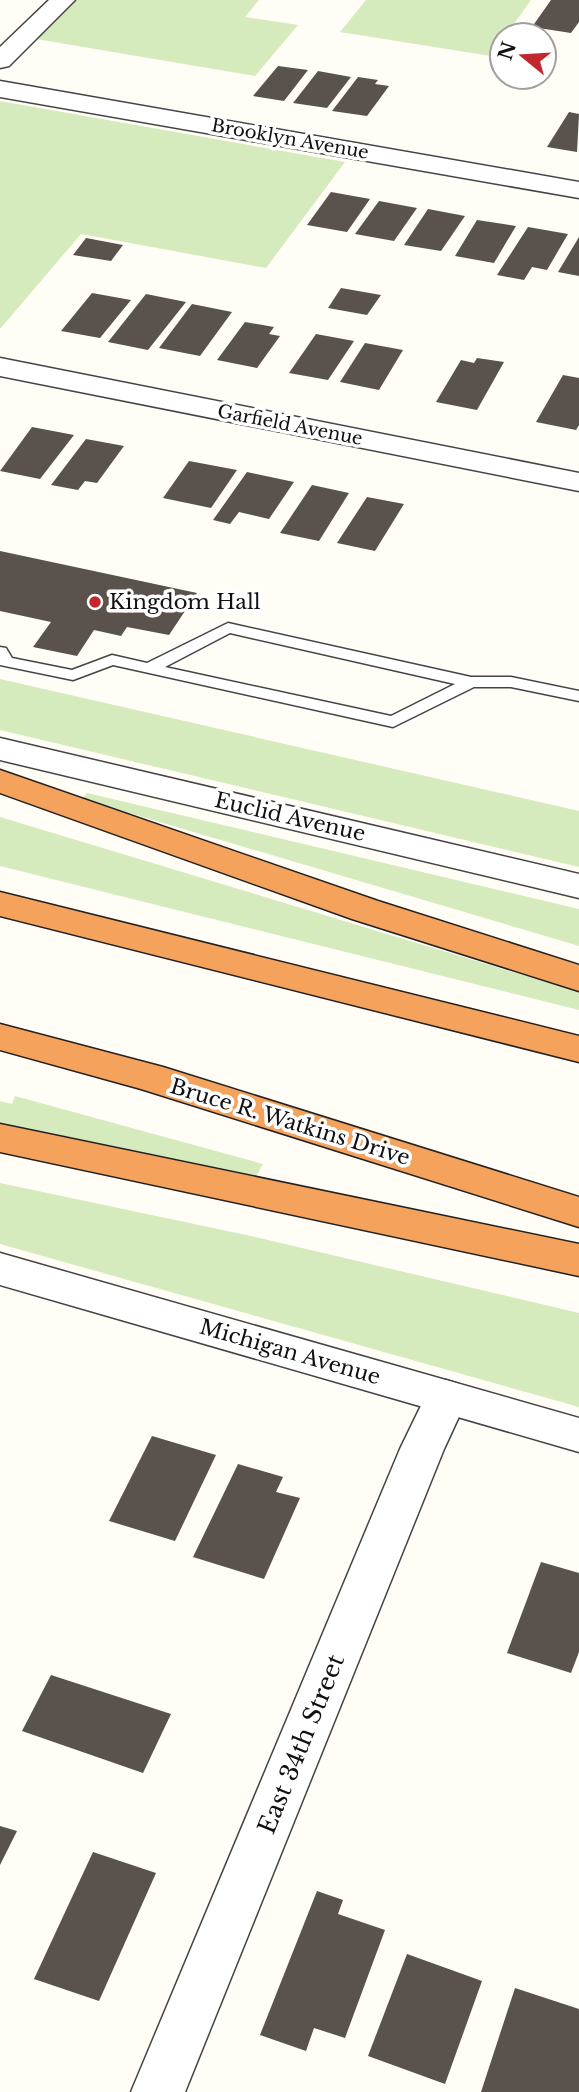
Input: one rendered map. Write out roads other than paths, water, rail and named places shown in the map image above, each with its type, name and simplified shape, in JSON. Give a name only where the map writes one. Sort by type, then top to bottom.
[{"type":"highway","points":[[0,781],[365,910],[579,978]]},
{"type":"highway","points":[[0,904],[579,1049]]},
{"type":"highway","name":"Bruce R. Watkins Drive","points":[[0,1037],[149,1077],[579,1212]]},
{"type":"highway","points":[[0,1138],[579,1260]]},
{"type":"street","points":[[0,61],[62,0]]},
{"type":"street","name":"Brooklyn Avenue","points":[[0,89],[579,190]]},
{"type":"street","name":"Garfield Avenue","points":[[0,367],[579,482]]},
{"type":"street","name":"Euclid Avenue","points":[[0,749],[579,886]]},
{"type":"street","name":"Michigan Avenue","points":[[0,1269],[579,1435]]},
{"type":"street","name":"East 34th Street","points":[[158,2092],[422,1449],[446,1397]]},
{"type":"lane","points":[[152,667],[228,628],[471,682],[511,682],[579,696]]},
{"type":"lane","points":[[0,652],[6,662],[74,675],[113,660],[393,722],[471,682]]},
{"type":"place","name":"Kingdom Hall","points":[[95,602]]}]
